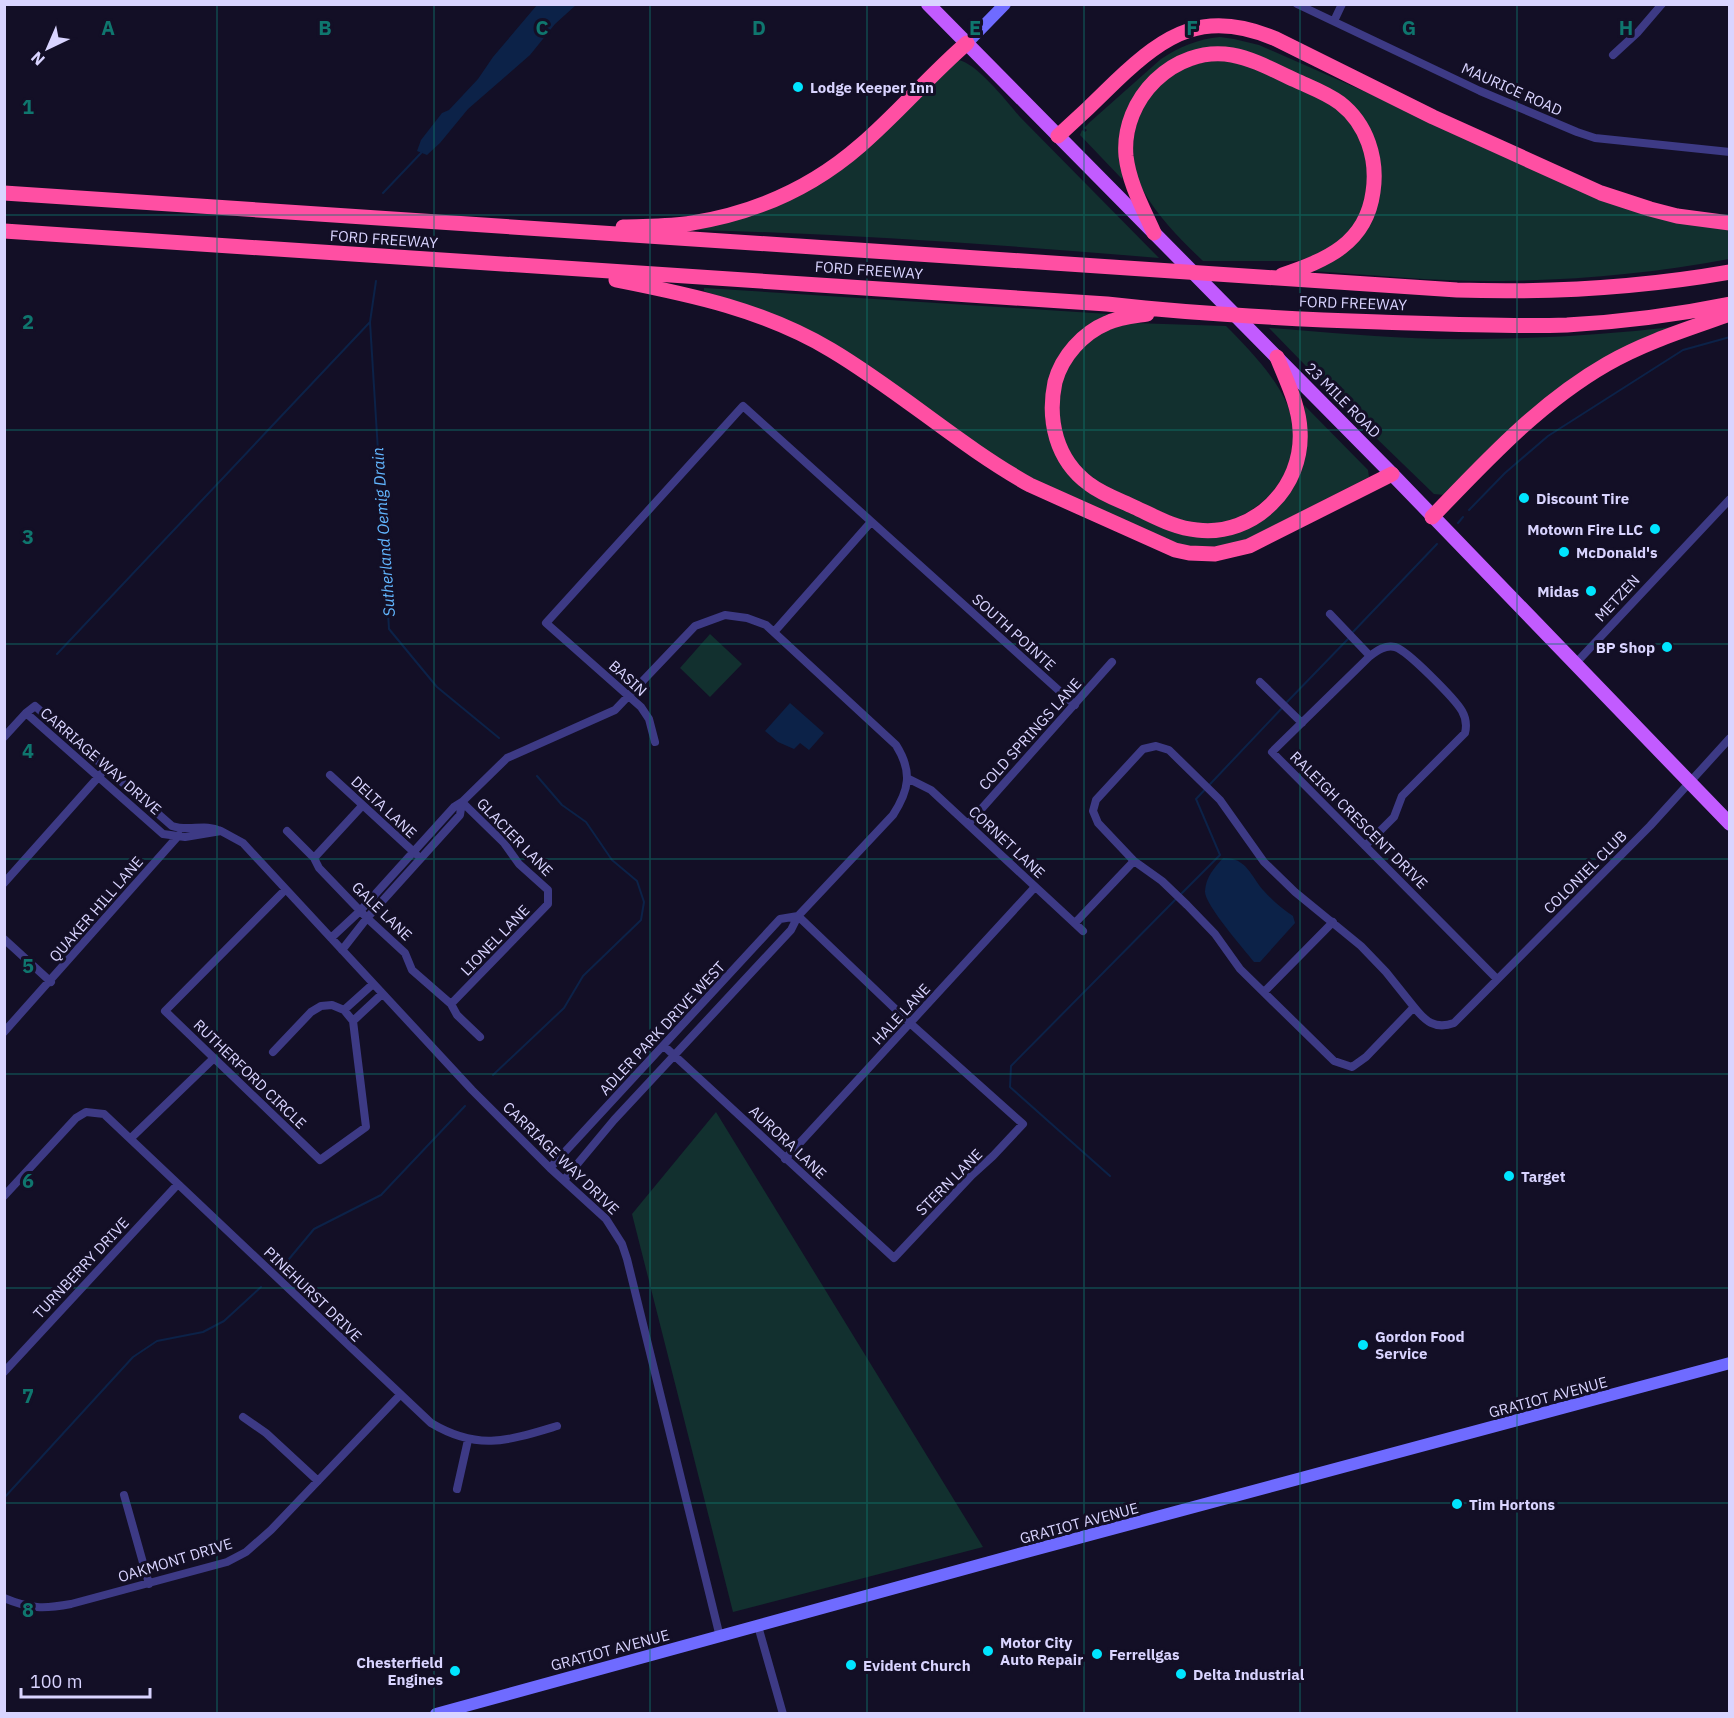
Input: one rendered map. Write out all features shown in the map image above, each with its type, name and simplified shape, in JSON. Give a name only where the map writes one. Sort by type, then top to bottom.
[{"type":"highway","points":[[1058,136],[1135,63],[1159,44],[1190,30],[1215,25],[1229,26],[1260,32],[1276,39],[1433,117],[1602,193],[1677,216],[1730,223]]},
{"type":"highway","points":[[540,230],[690,224],[735,214],[773,201],[810,183],[848,156],[967,43]]},
{"type":"highway","points":[[1154,232],[1134,186],[1126,157],[1131,115],[1140,98],[1165,72],[1190,59],[1218,54],[1232,55],[1259,63],[1326,94],[1350,112],[1365,134],[1375,170],[1370,206],[1362,224],[1347,243],[1327,258],[1274,278]]},
{"type":"highway","name":"FORD FREEWAY","points":[[4,194],[1457,291],[1515,292],[1642,285],[1730,272]]},
{"type":"highway","name":"FORD FREEWAY","points":[[4,231],[1107,304],[1313,320],[1523,325],[1608,322],[1730,304]]},
{"type":"highway","points":[[551,268],[689,294],[741,309],[772,321],[831,351],[972,450],[1011,474],[1041,490],[1175,550],[1190,554],[1215,554],[1249,546],[1392,474]]},
{"type":"highway","points":[[1165,310],[1107,323],[1091,332],[1076,345],[1067,357],[1056,378],[1051,403],[1054,430],[1063,455],[1088,484],[1175,526],[1212,531],[1239,526],[1271,506],[1287,485],[1298,460],[1300,429],[1294,401],[1277,357]]},
{"type":"highway","points":[[1432,517],[1508,439],[1572,386],[1639,348],[1730,315]]},
{"type":"main road","name":"23 MILE ROAD","points":[[928,4],[1262,341],[1730,824]]},
{"type":"main road","points":[[967,43],[1005,4]]},
{"type":"main road","name":"GRATIOT AVENUE","points":[[436,1713],[1730,1363]]},
{"type":"street","name":"MAURICE ROAD","points":[[1297,4],[1480,91],[1577,132],[1595,138],[1730,152]]},
{"type":"street","points":[[1334,21],[1341,4]]},
{"type":"street","points":[[1613,55],[1638,32],[1662,4]]},
{"type":"street","name":"BASIN","points":[[656,742],[649,719],[640,707],[546,623],[743,406],[871,522]]},
{"type":"street","name":"METZEN","points":[[1575,664],[1730,499]]},
{"type":"street","points":[[774,632],[871,522]]},
{"type":"street","name":"SOUTH POINTE","points":[[871,522],[1075,705]]},
{"type":"street","points":[[1330,614],[1370,656],[1378,649],[1387,646],[1394,646],[1407,653],[1460,707],[1467,726],[1465,733],[1402,796],[1394,817],[1365,846]]},
{"type":"street","points":[[342,950],[363,914],[413,851],[454,807],[507,759],[615,710],[695,626],[725,615],[747,618],[766,625],[774,632],[896,745],[902,754],[909,779]]},
{"type":"street","name":"RALEIGH CRESCENT DRIVE","points":[[1370,656],[1272,752],[1497,979]]},
{"type":"street","name":"COLD SPRINGS LANE","points":[[968,824],[1112,662]]},
{"type":"street","points":[[1260,682],[1302,723]]},
{"type":"street","name":"CARRIAGE WAY DRIVE","points":[[179,833],[34,706],[26,713],[164,834],[208,835],[221,831],[243,843],[472,1090],[550,1168],[606,1219],[622,1244],[720,1637]]},
{"type":"street","points":[[4,736],[26,713]]},
{"type":"street","name":"COLONIEL CLUB","points":[[1134,861],[1098,823],[1093,811],[1096,800],[1143,749],[1156,746],[1169,750],[1220,800],[1264,862],[1295,892],[1361,946],[1386,972],[1423,1018],[1435,1026],[1445,1027],[1454,1023],[1650,826],[1730,738]]},
{"type":"street","points":[[4,884],[105,769]]},
{"type":"street","name":"DELTA LANE","points":[[330,775],[420,858]]},
{"type":"street","name":"CORNET LANE","points":[[909,779],[931,790],[1083,931]]},
{"type":"street","name":"ADLER PARK DRIVE WEST","points":[[564,1180],[614,1120],[790,930],[798,916],[892,815],[902,801],[909,779]]},
{"type":"street","points":[[331,938],[363,914],[420,858],[460,815],[462,802]]},
{"type":"street","name":"GLACIER LANE","points":[[462,802],[504,843],[519,864],[548,890]]},
{"type":"street","points":[[314,858],[362,806]]},
{"type":"street","name":"GALE LANE","points":[[286,831],[314,858],[319,868],[363,914],[405,953],[412,970],[451,1004],[457,1015],[480,1037]]},
{"type":"street","name":"QUAKER HILL LANE","points":[[4,1032],[51,982],[179,833]]},
{"type":"street","points":[[1075,923],[1134,861],[1162,881],[1187,905],[1215,934],[1240,969],[1334,1061],[1352,1066],[1366,1057],[1414,1007]]},
{"type":"street","name":"HALE LANE","points":[[785,1158],[1035,886]]},
{"type":"street","name":"RUTHERFORD CIRCLE","points":[[285,890],[165,1011],[320,1160],[366,1127],[353,1020]]},
{"type":"street","name":"LIONEL LANE","points":[[451,1004],[548,904],[548,890]]},
{"type":"street","points":[[798,916],[911,1023]]},
{"type":"street","name":"ADLER PARK DRIVE WEST","points":[[550,1168],[780,919],[798,916]]},
{"type":"street","points":[[1264,992],[1333,922]]},
{"type":"street","points":[[4,939],[51,982]]},
{"type":"street","points":[[344,1010],[373,984]]},
{"type":"street","points":[[273,1052],[312,1012],[321,1006],[332,1005],[344,1010],[353,1020],[382,994]]},
{"type":"street","name":"STERN LANE","points":[[894,1258],[1023,1124],[911,1023]]},
{"type":"street","name":"AURORA LANE","points":[[664,1046],[894,1258]]},
{"type":"street","points":[[131,1138],[214,1058]]},
{"type":"street","name":"PINEHURST DRIVE","points":[[4,1196],[75,1118],[86,1112],[104,1114],[430,1423],[468,1440],[505,1440],[557,1426]]},
{"type":"street","name":"TURNBERRY DRIVE","points":[[4,1372],[178,1184]]},
{"type":"street","name":"OAKMONT DRIVE","points":[[4,1598],[23,1606],[45,1608],[71,1604],[227,1562],[246,1552],[271,1530],[400,1395]]},
{"type":"street","points":[[243,1417],[266,1433],[318,1481]]},
{"type":"street","points":[[457,1489],[468,1440]]},
{"type":"street","points":[[124,1495],[149,1584]]},
{"type":"street","points":[[758,1626],[783,1713]]},
{"type":"green space","points":[[1220,37],[1259,45],[1577,189],[1729,228],[1729,259],[1645,272],[1503,281],[1407,278],[1312,271],[1373,211],[1360,117],[1223,50],[1146,83],[1122,179],[1080,135],[1082,130],[1085,132],[1087,130],[1084,128],[1090,122],[1161,59],[1189,44]]},
{"type":"green space","points":[[958,60],[965,62],[982,75],[1020,117],[1159,258],[813,234],[697,230],[795,197]]},
{"type":"green space","points":[[1217,60],[1252,68],[1328,102],[1340,110],[1352,124],[1365,156],[1367,188],[1358,218],[1350,231],[1334,246],[1297,261],[1203,261],[1156,211],[1144,192],[1137,177],[1133,145],[1140,114],[1157,87],[1169,76],[1186,67]]},
{"type":"green space","points":[[704,288],[1108,314],[1098,320],[1047,387],[1045,420],[1048,432],[1062,465],[1198,537],[1221,535],[1243,528],[1262,519],[1289,495],[1303,463],[1306,445],[1304,405],[1368,470],[1369,477],[1234,546],[1186,547],[1032,480],[767,312],[704,291]]},
{"type":"green space","points":[[1133,323],[1226,326],[1276,383],[1287,404],[1293,425],[1293,446],[1288,466],[1279,484],[1249,511],[1230,520],[1209,524],[1200,524],[1167,515],[1103,486],[1080,467],[1072,456],[1066,444],[1060,418],[1061,389],[1067,370],[1079,352],[1102,332]]},
{"type":"green space","points":[[1672,327],[1629,348],[1444,495],[1434,494],[1269,328],[1396,337],[1497,339],[1614,333]]},
{"type":"green space","points":[[710,634],[742,664],[710,697],[680,668]]},
{"type":"green space","points":[[716,1112],[983,1547],[733,1612],[632,1214]]},
{"type":"water","points":[[537,5],[576,5],[555,24],[530,55],[468,109],[427,155],[417,151],[421,140],[442,113],[449,110],[478,79],[493,57]]},
{"type":"water","points":[[790,703],[824,733],[809,750],[800,743],[794,749],[778,742],[765,731]]},
{"type":"water","points":[[1223,858],[1243,864],[1266,894],[1293,916],[1295,923],[1260,962],[1254,962],[1217,916],[1206,897],[1205,891],[1209,877]]},
{"type":"waterway","name":"Sutherland Oemig Drain","points":[[383,193],[422,152]]},
{"type":"waterway","name":"Sutherland Oemig Drain","points":[[376,281],[370,322],[389,629],[437,687],[499,738]]},
{"type":"waterway","points":[[57,654],[370,322]]},
{"type":"waterway","points":[[1469,510],[1505,473],[1548,436],[1683,350],[1730,337]]},
{"type":"waterway","points":[[1458,523],[1463,517]]},
{"type":"waterway","points":[[1352,633],[1437,544]]},
{"type":"waterway","points":[[1286,703],[1349,638]]},
{"type":"waterway","points":[[1180,895],[1220,855],[1196,799],[1283,707]]},
{"type":"waterway","name":"Sutherland Oemig Drain","points":[[493,1075],[564,1008],[583,976],[641,920],[644,902],[637,881],[612,860],[586,822],[562,805],[537,776]]},
{"type":"waterway","points":[[1110,1176],[1010,1087],[1011,1066],[1176,899]]},
{"type":"waterway","name":"Sutherland Oemig Drain","points":[[289,1259],[314,1229],[381,1195],[465,1106]]},
{"type":"waterway","name":"Sutherland Oemig Drain","points":[[4,1498],[133,1357],[157,1341],[203,1332],[224,1321],[261,1287]]},
{"type":"place","name":"Lodge Keeper Inn","points":[[798,87]]},
{"type":"place","name":"Discount Tire","points":[[1524,498]]},
{"type":"place","name":"Motown Fire LLC","points":[[1655,529]]},
{"type":"place","name":"McDonald's","points":[[1564,552]]},
{"type":"place","name":"Midas","points":[[1591,591]]},
{"type":"place","name":"BP Shop","points":[[1667,647]]},
{"type":"place","name":"Target","points":[[1509,1176]]},
{"type":"place","name":"Gordon Food Service","points":[[1363,1345]]},
{"type":"place","name":"Tim Hortons","points":[[1457,1504]]},
{"type":"place","name":"Motor City Auto Repair","points":[[988,1651]]},
{"type":"place","name":"Ferrellgas","points":[[1097,1654]]},
{"type":"place","name":"Evident Church","points":[[851,1665]]},
{"type":"place","name":"Chesterfield Engines","points":[[455,1671]]},
{"type":"place","name":"Delta Industrial","points":[[1181,1674]]}]
